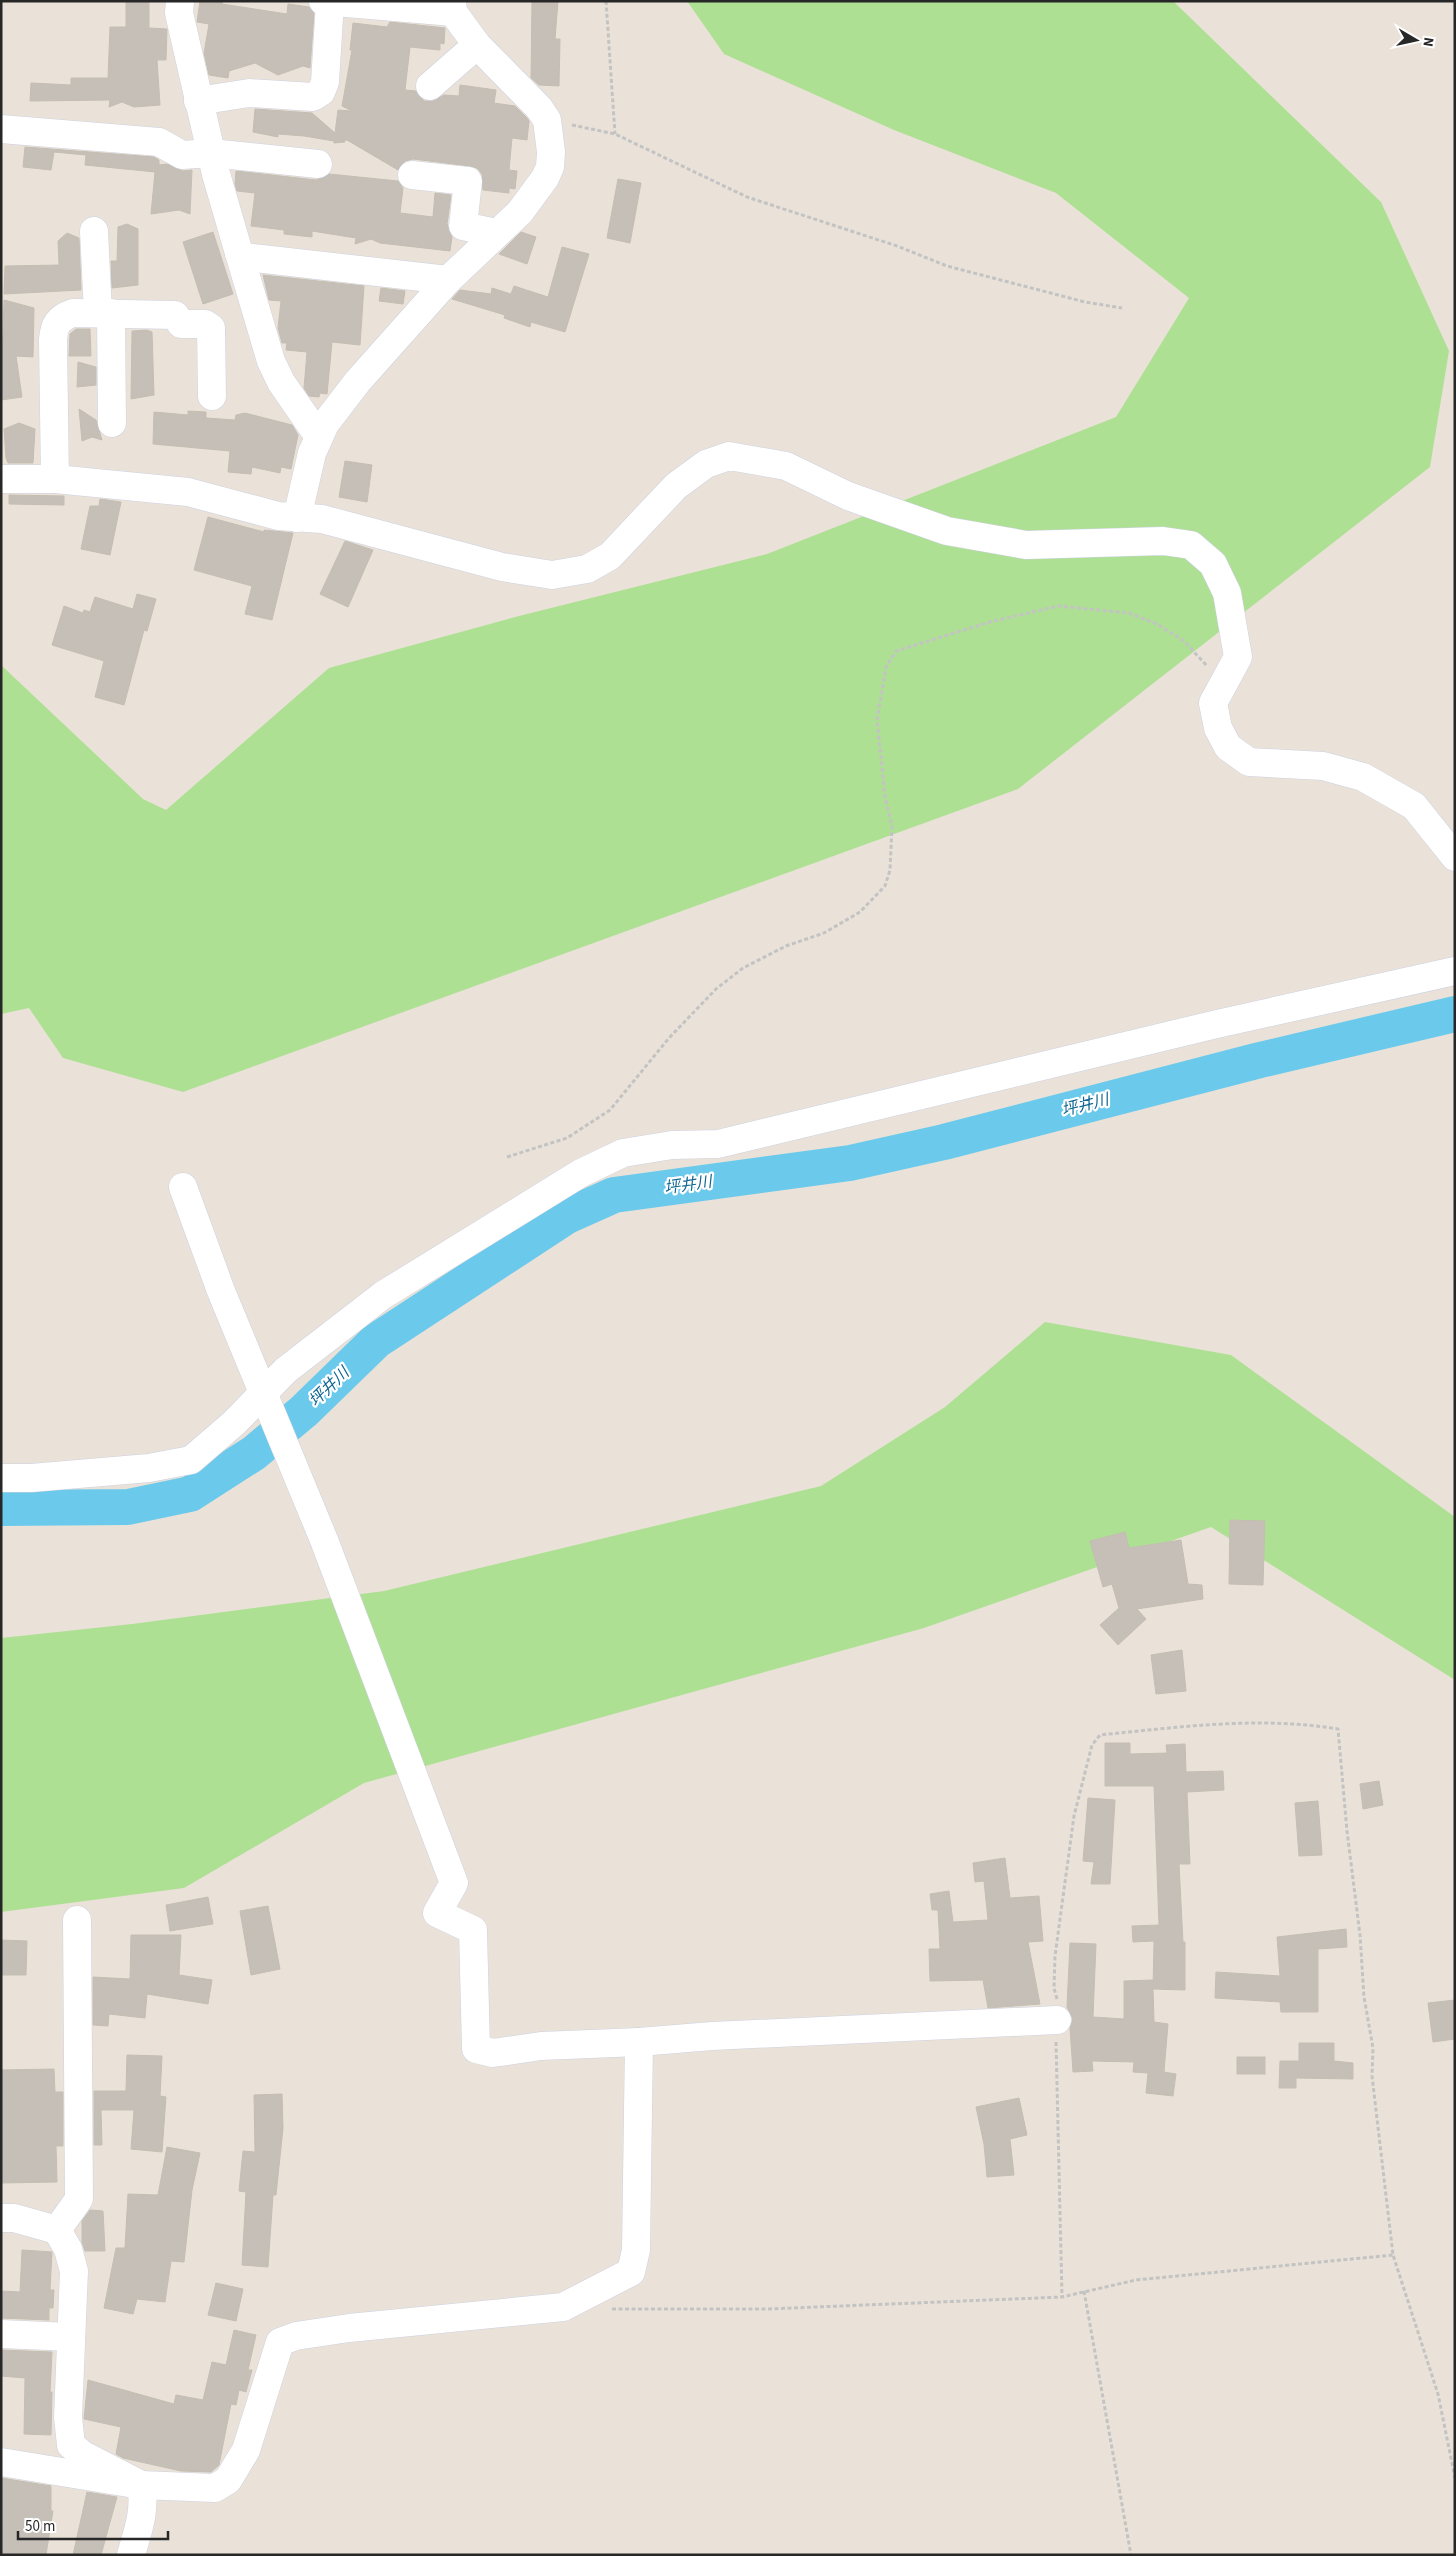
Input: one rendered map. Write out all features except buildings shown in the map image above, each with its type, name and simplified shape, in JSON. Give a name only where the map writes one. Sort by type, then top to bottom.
[{"type":"street","points":[[180,1],[179,13],[211,153],[271,362],[281,382],[319,437]]},
{"type":"street","points":[[198,101],[249,93],[313,97],[320,92],[325,82],[326,2],[452,6],[477,46],[539,108],[546,120],[551,152],[550,167],[545,178],[520,212],[496,232],[448,280],[358,381],[324,424],[312,453],[297,518]]},
{"type":"street","points":[[430,86],[477,46]]},
{"type":"street","points":[[1,129],[159,142],[182,155],[211,153],[318,164]]},
{"type":"street","points":[[412,175],[468,181],[463,226],[496,232]]},
{"type":"street","points":[[94,231],[104,313],[112,423]]},
{"type":"street","points":[[239,253],[245,257],[448,280]]},
{"type":"street","points":[[54,479],[54,327],[62,317],[73,313],[175,315],[181,324],[205,324],[211,328],[212,396]]},
{"type":"street","points":[[1,479],[54,479],[188,492],[260,512],[297,518],[322,519],[502,567],[552,575],[587,569],[610,556],[676,486],[706,464],[728,456],[786,466],[848,496],[947,531],[1026,545],[1163,541],[1191,545],[1213,564],[1227,593],[1238,657],[1213,703],[1218,728],[1228,747],[1249,762],[1323,766],[1363,777],[1414,806],[1455,857]]},
{"type":"street","points":[[1,1478],[31,1478],[149,1468],[192,1460],[234,1422],[267,1402],[286,1370],[383,1295],[581,1173],[623,1153],[672,1145],[718,1144],[1217,1024],[1455,971]]},
{"type":"street","points":[[183,1187],[221,1291],[324,1540],[454,1882],[438,1914],[473,1930],[476,2049],[494,2054],[541,2046],[1056,2020]]},
{"type":"street","points":[[57,2230],[79,2199],[77,1920]]},
{"type":"street","points":[[1,2462],[141,2484],[215,2488],[228,2480],[246,2450],[280,2342],[296,2336],[349,2328],[563,2307],[631,2272],[636,2250],[639,2042]]},
{"type":"street","points":[[1,2218],[14,2218],[57,2230],[68,2249],[74,2271],[68,2417],[70,2445],[83,2455],[141,2484]]},
{"type":"street","points":[[1,2334],[71,2337]]},
{"type":"street","points":[[130,2555],[142,2515],[144,2499],[141,2484]]},
{"type":"path","points":[[606,1],[616,134]]},
{"type":"path","points":[[546,120],[616,134],[747,197],[897,246],[947,266],[1085,302],[1122,308]]},
{"type":"path","points":[[507,1157],[567,1138],[610,1110],[669,1038],[716,989],[742,968],[786,946],[824,934],[860,912],[885,886],[890,870],[892,826],[885,796],[877,720],[886,666],[896,651],[990,622],[1058,606],[1129,613],[1157,624],[1184,641],[1207,663],[1213,703]]},
{"type":"path","points":[[1062,2296],[1057,1992],[1054,1988],[1055,1956],[1074,1816],[1092,1745],[1100,1735],[1204,1725],[1301,1723],[1338,1729],[1347,1831],[1360,1935],[1364,1997],[1373,2048],[1372,2076],[1393,2255],[1438,2394],[1455,2478]]},
{"type":"path","points":[[602,2309],[768,2309],[1062,2296],[1136,2280],[1393,2255]]},
{"type":"path","points":[[1084,2291],[1132,2555]]},
{"type":"green space","points":[[687,1],[1173,1],[1381,202],[1449,351],[1430,467],[1018,789],[183,1092],[63,1058],[29,1008],[1,1014],[1,665],[143,799],[166,810],[329,668],[519,616],[767,554],[1116,417],[1189,298],[1056,193],[894,130],[724,54]]},
{"type":"green space","points":[[1045,1322],[1231,1355],[1455,1517],[1455,1680],[1211,1527],[924,1628],[364,1783],[184,1888],[1,1912],[1,1638],[132,1624],[384,1591],[821,1486],[945,1407]]},
{"type":"waterway","name":"坪井川","points":[[1,1508],[128,1507],[190,1494],[254,1453],[304,1411],[376,1341],[567,1216],[614,1195],[850,1163],[944,1142],[1260,1060],[1455,1014]]}]
